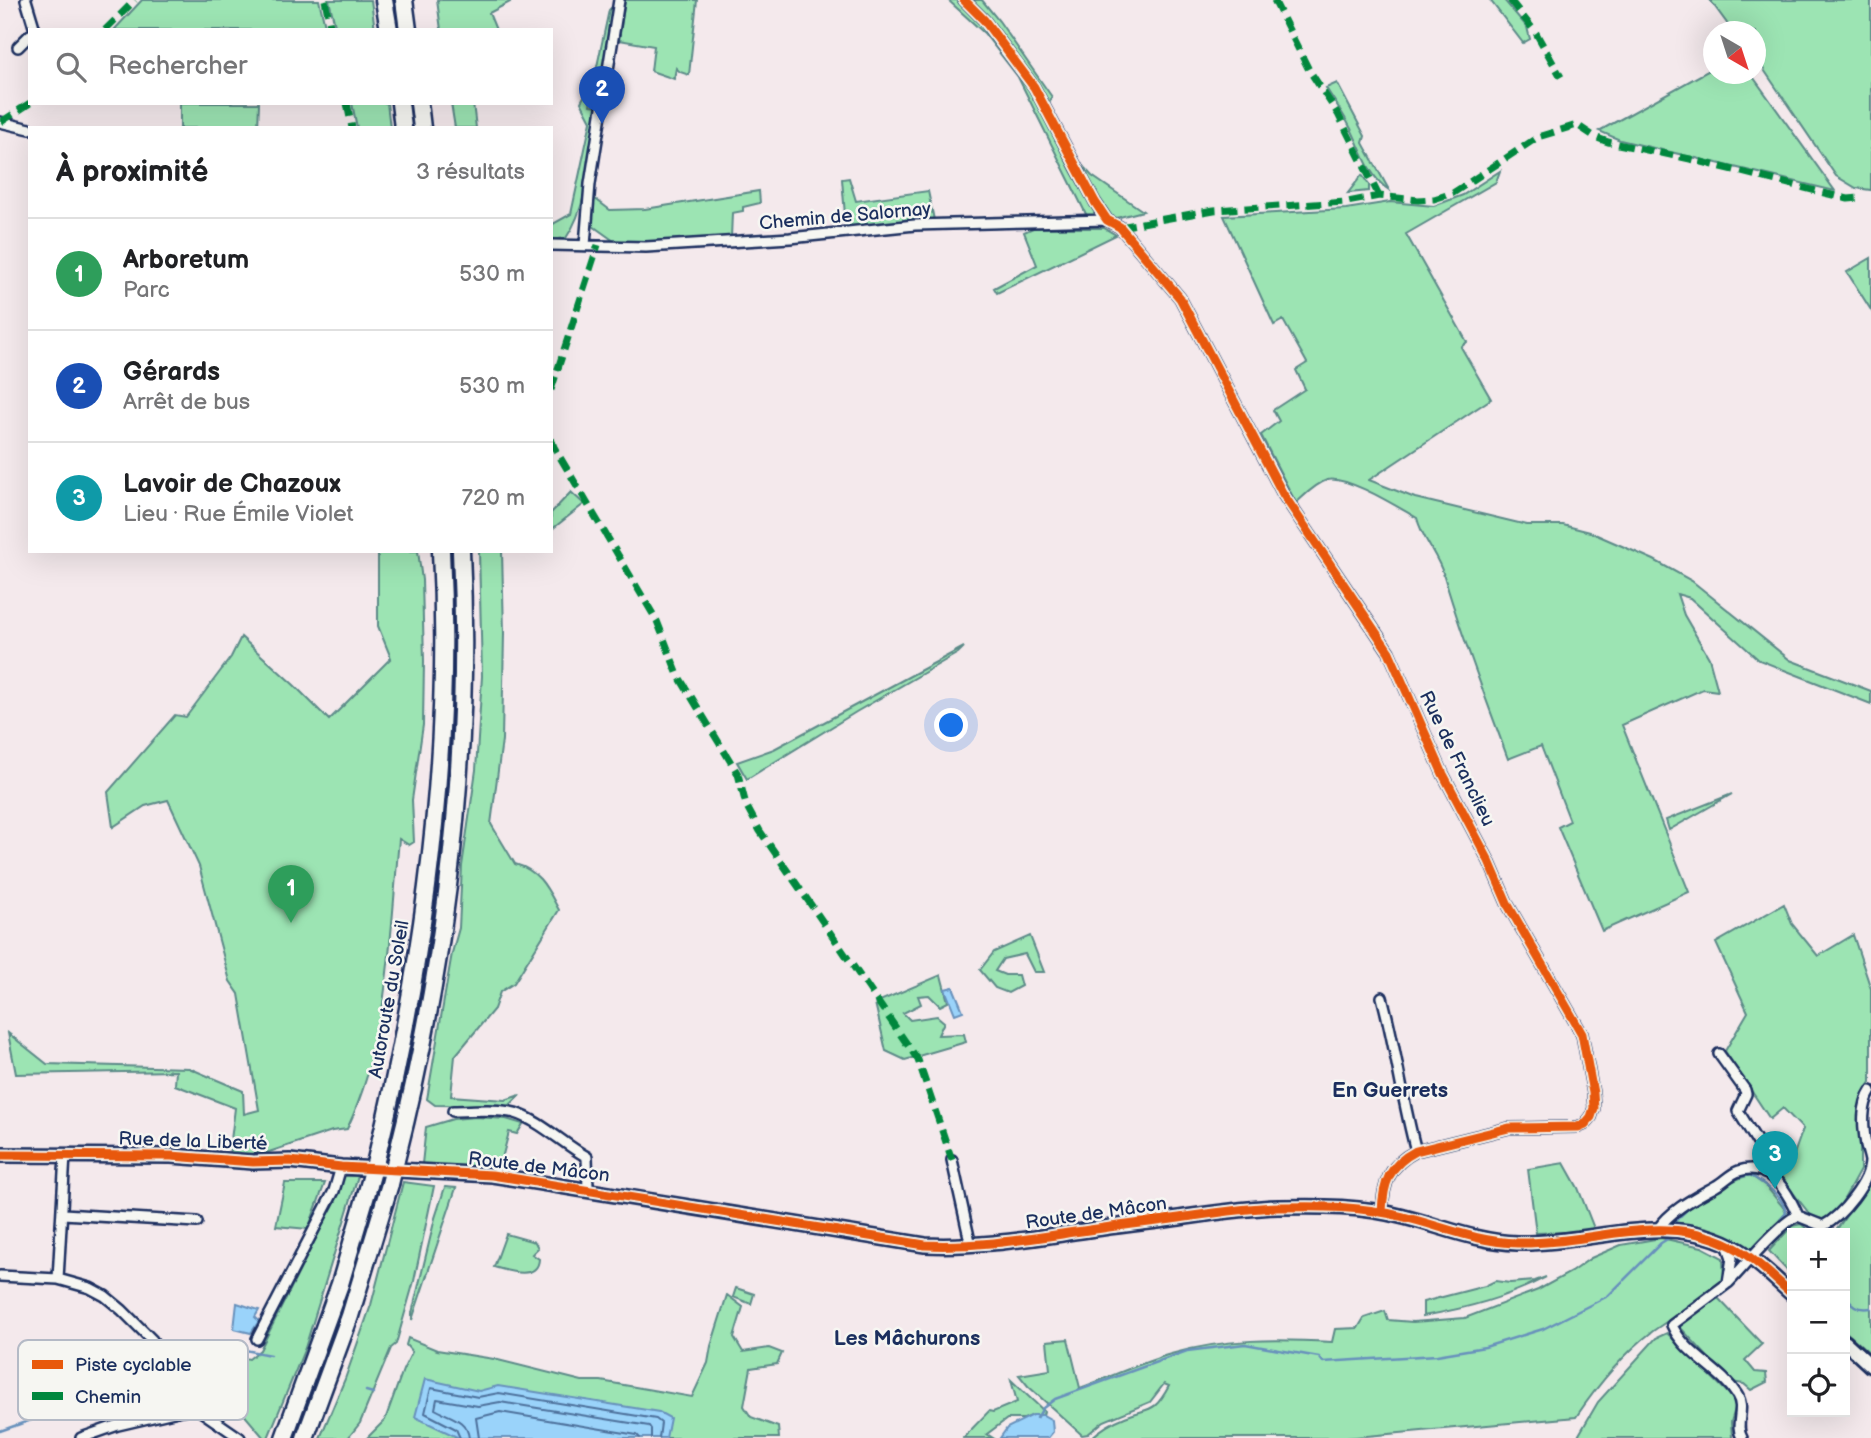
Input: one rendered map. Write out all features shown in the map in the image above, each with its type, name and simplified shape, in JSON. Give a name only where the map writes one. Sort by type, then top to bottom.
[{"type":"highway","points":[[384,0],[389,28]]},
{"type":"highway","points":[[404,0],[408,28]]},
{"type":"highway","points":[[400,105],[403,126]]},
{"type":"highway","points":[[419,105],[422,126]]},
{"type":"highway","name":"Autoroute du Soleil","points":[[305,1438],[350,1316],[390,1184],[385,1163],[394,1082],[415,980],[432,852],[440,746],[442,553]]},
{"type":"highway","name":"Autoroute du Soleil","points":[[284,1438],[340,1284],[369,1185],[385,1163],[413,1091],[433,986],[450,856],[461,708],[461,553]]},
{"type":"street","points":[[26,0],[34,28]]},
{"type":"street","points":[[585,245],[590,184],[620,0]]},
{"type":"street","points":[[964,0],[984,20],[1034,87],[1087,189],[1107,220]]},
{"type":"street","points":[[18,47],[28,37]]},
{"type":"street","points":[[0,122],[28,129]]},
{"type":"street","name":"Chemin de Salornay","points":[[553,245],[646,247],[790,238],[915,225],[1107,220]]},
{"type":"street","name":"Rue de Franclieu","points":[[1107,220],[1120,227],[1180,298],[1283,494],[1390,652],[1443,774],[1508,905],[1582,1034],[1594,1108],[1585,1124],[1578,1127],[1509,1128],[1416,1152],[1402,1159],[1391,1171],[1382,1212]]},
{"type":"street","points":[[1382,997],[1399,1068],[1402,1100],[1416,1152]]},
{"type":"street","points":[[1719,1054],[1745,1090],[1738,1111],[1766,1156],[1764,1173]]},
{"type":"street","points":[[1742,1438],[1738,1429],[1741,1408],[1739,1398],[1676,1334],[1672,1325],[1728,1283],[1791,1217],[1798,1216],[1823,1226],[1835,1220],[1854,1196],[1869,1169],[1864,1120],[1867,1097],[1871,1091]]},
{"type":"street","points":[[453,1111],[516,1114],[544,1128],[587,1157],[588,1189]]},
{"type":"street","points":[[58,1279],[65,1154]]},
{"type":"street","name":"Rue de la Liberté","points":[[0,1155],[171,1156],[253,1162],[290,1161],[341,1167],[385,1163]]},
{"type":"street","points":[[952,1160],[971,1246]]},
{"type":"street","name":"Route de Mâcon","points":[[385,1163],[588,1189],[925,1245],[971,1246],[1252,1209],[1327,1206],[1382,1212],[1485,1240],[1514,1243],[1670,1229],[1705,1235],[1727,1244],[1752,1258],[1789,1291]]},
{"type":"street","points":[[257,1339],[334,1191],[341,1167]]},
{"type":"street","points":[[1670,1229],[1667,1217],[1737,1172],[1753,1169],[1782,1185],[1798,1216]]},
{"type":"street","points":[[62,1214],[197,1222]]},
{"type":"street","points":[[1727,1244],[1731,1258],[1728,1283]]},
{"type":"street","points":[[0,1276],[58,1279],[90,1287],[114,1303],[152,1340]]},
{"type":"street","points":[[1850,1347],[1871,1366]]},
{"type":"street","points":[[81,1438],[139,1420]]},
{"type":"street","points":[[214,1420],[240,1438]]},
{"type":"green space","points":[[142,0],[319,0],[326,28],[116,28]]},
{"type":"green space","points":[[329,0],[371,0],[375,28],[336,28]]},
{"type":"green space","points":[[437,0],[510,2],[489,13],[495,28],[441,28]]},
{"type":"green space","points":[[625,0],[697,0],[689,75],[676,68],[674,79],[651,71],[654,46],[619,40]]},
{"type":"green space","points":[[948,0],[958,0],[1015,64],[1072,172],[1101,217],[1087,216],[1018,77],[984,33]]},
{"type":"green space","points":[[971,0],[982,0],[999,21],[1052,97],[1049,104],[1013,50]]},
{"type":"green space","points":[[1490,0],[1504,0],[1527,27],[1530,39],[1523,43]]},
{"type":"green space","points":[[1710,0],[1871,0],[1871,190],[1856,188],[1836,176],[1766,73],[1766,21],[1725,21]]},
{"type":"green space","points":[[614,5],[601,87],[594,87],[590,105],[598,106],[585,192],[566,238],[553,240],[553,224],[571,214],[591,121],[581,102],[595,76],[609,10]]},
{"type":"green space","points":[[1703,74],[1703,84],[1758,84],[1835,191],[1620,140],[1599,131]]},
{"type":"green space","points":[[1337,83],[1365,136],[1363,143],[1389,190],[1370,170],[1347,122],[1326,88]]},
{"type":"green space","points":[[180,105],[259,105],[258,126],[180,126]]},
{"type":"green space","points":[[352,105],[387,105],[390,126],[357,126]]},
{"type":"green space","points":[[451,105],[473,105],[476,126],[455,126]]},
{"type":"green space","points":[[1081,164],[1092,176],[1143,211],[1116,218],[1107,214]]},
{"type":"green space","points":[[1500,171],[1496,182],[1406,234],[1467,342],[1461,347],[1491,399],[1369,480],[1415,498],[1527,525],[1563,525],[1590,532],[1654,560],[1692,581],[1790,660],[1871,691],[1871,704],[1759,660],[1690,598],[1677,594],[1684,615],[1709,658],[1718,691],[1703,689],[1622,725],[1689,892],[1602,931],[1558,827],[1570,821],[1541,746],[1508,759],[1441,568],[1417,518],[1373,493],[1336,480],[1318,484],[1296,503],[1261,435],[1279,421],[1273,410],[1305,389],[1296,370],[1307,363],[1283,320],[1274,325],[1224,216],[1346,209],[1390,202],[1434,206],[1463,195]]},
{"type":"green space","points":[[1362,175],[1369,185],[1369,191],[1348,193]]},
{"type":"green space","points":[[849,178],[856,201],[928,191],[934,220],[846,227],[842,179]]},
{"type":"green space","points":[[759,191],[760,203],[732,213],[731,238],[641,243],[614,241],[593,226],[594,198],[610,210],[645,209]]},
{"type":"green space","points":[[1033,228],[1104,228],[1116,235],[997,293],[994,288],[1037,265],[1024,232]]},
{"type":"green space","points":[[1871,258],[1871,310],[1847,272]]},
{"type":"green space","points":[[571,492],[584,504],[553,528],[553,511]]},
{"type":"green space","points":[[378,553],[418,553],[422,580],[424,661],[423,725],[412,800],[414,842],[409,845],[399,839],[390,950],[380,1024],[361,1095],[347,1129],[332,1131],[269,1152],[229,1156],[235,1108],[175,1085],[176,1071],[16,1074],[8,1033],[47,1064],[189,1068],[243,1091],[244,1114],[259,1110],[239,994],[230,981],[199,866],[168,800],[145,806],[113,827],[108,792],[175,715],[186,717],[231,657],[241,637],[329,720],[391,658],[378,626]]},
{"type":"green space","points":[[479,553],[502,553],[502,740],[491,824],[515,864],[537,876],[559,910],[514,983],[500,992],[494,1009],[455,1056],[451,1096],[505,1100],[520,1095],[509,1106],[435,1105],[427,1099],[452,953],[459,928],[462,866],[476,770],[482,676]]},
{"type":"green space","points":[[964,647],[747,779],[737,762],[774,749]]},
{"type":"green space","points":[[1732,794],[1669,830],[1666,820]]},
{"type":"green space","points":[[1784,904],[1792,924],[1818,956],[1853,935],[1871,989],[1871,1082],[1860,1103],[1860,1170],[1838,1210],[1823,1219],[1812,1217],[1777,1172],[1793,1157],[1803,1129],[1783,1108],[1770,1119],[1725,1051],[1748,1012],[1716,943]]},
{"type":"green space","points":[[1030,936],[1044,972],[1034,972],[1025,954],[1003,959],[995,971],[1005,975],[1018,975],[1021,986],[1008,993],[995,988],[980,970],[994,952]]},
{"type":"green space","points":[[941,975],[948,1002],[940,1006],[929,995],[918,996],[921,1004],[903,1013],[910,1020],[937,1016],[944,1022],[938,1035],[964,1034],[966,1042],[905,1060],[886,1051],[875,1003]]},
{"type":"green space","points":[[453,1119],[506,1119],[523,1124],[517,1134],[509,1132],[500,1166],[456,1167],[422,1164],[426,1127]]},
{"type":"green space","points":[[1564,1163],[1578,1188],[1595,1231],[1536,1233],[1528,1169]]},
{"type":"green space","points":[[1750,1175],[1766,1186],[1787,1212],[1759,1243],[1750,1249],[1702,1227],[1670,1223],[1708,1195]]},
{"type":"green space","points":[[343,1176],[358,1176],[305,1348],[268,1438],[264,1438],[248,1419],[248,1359],[260,1350],[339,1192]]},
{"type":"green space","points":[[1871,1180],[1871,1354],[1850,1335],[1850,1228],[1838,1228]]},
{"type":"green space","points":[[403,1182],[434,1186],[414,1281],[396,1344],[391,1348],[360,1423],[348,1438],[320,1438],[345,1379],[371,1305]]},
{"type":"green space","points":[[285,1183],[325,1183],[308,1229],[276,1226]]},
{"type":"green space","points":[[445,1187],[456,1188],[412,1320],[435,1218]]},
{"type":"green space","points":[[1801,1224],[1806,1228],[1790,1228],[1792,1226]]},
{"type":"green space","points":[[1787,1231],[1787,1271],[1769,1251]]},
{"type":"green space","points":[[506,1234],[535,1242],[538,1248],[532,1254],[539,1259],[534,1270],[521,1273],[494,1267]]},
{"type":"green space","points":[[1661,1238],[1702,1247],[1723,1258],[1724,1279],[1631,1350],[1602,1382],[1576,1417],[1345,1438],[1091,1438],[1116,1421],[1155,1405],[1169,1386],[1164,1384],[1150,1402],[1104,1421],[1088,1434],[1082,1435],[1019,1375],[1050,1370],[1047,1341],[1068,1339],[1080,1388],[1159,1358],[1211,1345],[1271,1340],[1332,1342],[1335,1329],[1358,1328],[1364,1318],[1385,1311],[1388,1320],[1413,1322],[1465,1318],[1538,1290],[1591,1258],[1621,1245]]},
{"type":"green space","points":[[1546,1277],[1486,1301],[1423,1316],[1423,1302],[1495,1281],[1510,1283],[1535,1281]]},
{"type":"green space","points":[[736,1288],[754,1294],[751,1304],[733,1297]]},
{"type":"green space","points":[[727,1295],[743,1307],[734,1337],[743,1352],[769,1348],[782,1353],[777,1364],[751,1368],[744,1406],[751,1417],[778,1427],[779,1438],[367,1438],[385,1420],[412,1352],[406,1345],[408,1338],[437,1350],[494,1359],[582,1381],[601,1381],[692,1397],[708,1363]]},
{"type":"green space","points":[[1718,1298],[1762,1344],[1745,1360],[1755,1372],[1766,1373],[1767,1382],[1751,1390],[1744,1384],[1731,1382],[1679,1326]]},
{"type":"green space","points":[[1667,1333],[1737,1402],[1731,1422],[1732,1438],[1577,1438],[1598,1402],[1656,1338]]},
{"type":"green space","points":[[1011,1380],[1044,1411],[1043,1415],[1007,1419],[987,1434],[993,1438],[963,1438],[989,1411],[993,1412],[1017,1402]]},
{"type":"water","points":[[953,987],[963,1011],[955,1014],[945,989]]},
{"type":"water","points":[[237,1303],[259,1310],[255,1317],[259,1321],[251,1333],[234,1329]]},
{"type":"water","points":[[425,1379],[479,1391],[498,1386],[659,1412],[670,1418],[666,1438],[459,1438],[415,1417]]},
{"type":"water","points":[[1033,1415],[1043,1415],[1052,1420],[1053,1432],[1048,1438],[1000,1438],[1007,1428]]},
{"type":"waterway","points":[[1722,1187],[1739,1177],[1750,1175],[1781,1201],[1786,1213],[1780,1220]]},
{"type":"waterway","points":[[1674,1225],[1693,1204],[1714,1192]]},
{"type":"waterway","points":[[1037,1418],[1043,1408],[1055,1399],[1187,1351],[1245,1344],[1319,1357],[1323,1362],[1437,1355],[1485,1347],[1543,1329],[1608,1296],[1661,1243],[1674,1235]]},
{"type":"waterway","points":[[1850,1302],[1862,1308],[1871,1308]]},
{"type":"waterway","points":[[248,1351],[270,1355]]},
{"type":"waterway","points":[[366,1391],[373,1393]]},
{"type":"waterway","points":[[0,1431],[31,1420]]},
{"type":"marked path","points":[[107,28],[135,0]]},
{"type":"marked path","points":[[325,0],[331,28]]},
{"type":"marked path","points":[[1274,0],[1309,70],[1338,114],[1379,196]]},
{"type":"marked path","points":[[1510,0],[1536,33],[1561,77]]},
{"type":"marked path","points":[[1,122],[28,104]]},
{"type":"marked path","points":[[347,105],[352,126]]},
{"type":"marked path","points":[[1120,227],[1214,210],[1347,202],[1379,196],[1434,199],[1453,193],[1538,137],[1577,125],[1608,142],[1690,159],[1848,199],[1861,198]]},
{"type":"marked path","points":[[553,384],[598,245]]},
{"type":"marked path","points":[[553,444],[657,621],[678,675],[738,774],[746,805],[760,831],[918,1060],[952,1160]]},
{"type":"cycle path","points":[[964,0],[984,20],[1034,87],[1107,220],[1120,227],[1180,298],[1283,494],[1389,652],[1443,774],[1489,861],[1508,905],[1582,1034],[1594,1108],[1585,1124],[1578,1127],[1509,1128],[1416,1151],[1399,1162],[1389,1176],[1382,1212]]},
{"type":"cycle path","points":[[0,1155],[171,1156],[492,1175],[925,1245],[994,1243],[1225,1212],[1294,1207],[1373,1211],[1473,1237],[1517,1243],[1630,1232],[1685,1231],[1712,1238],[1739,1250],[1789,1291]]},
{"type":"place","name":"Gérards","points":[[602,124]]},
{"type":"place","name":"Arboretum","points":[[291,923]]},
{"type":"place","name":"Lavoir de Chazoux","points":[[1775,1189]]},
{"type":"district","name":"En Guerrets","points":[[1390,1090]]},
{"type":"district","name":"Les Mâchurons","points":[[907,1338]]}]
